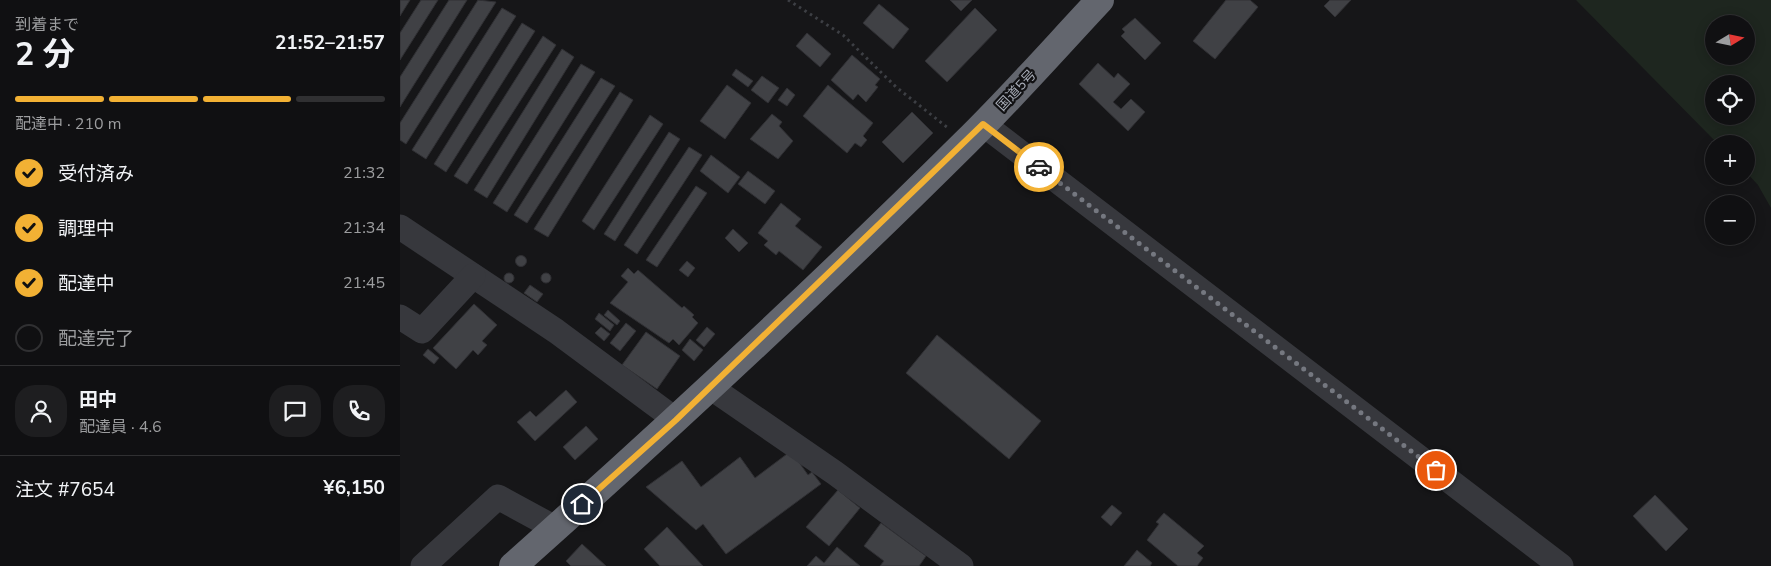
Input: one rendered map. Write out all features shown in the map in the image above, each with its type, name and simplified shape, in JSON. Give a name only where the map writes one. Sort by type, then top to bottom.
[{"type":"highway","name":"国道5号","points":[[513,566],[676,420],[975,133],[1100,0]]},
{"type":"street","points":[[975,133],[1561,566]]},
{"type":"street","points":[[400,227],[556,331],[676,420]]},
{"type":"street","points":[[400,317],[422,331],[473,276]]},
{"type":"street","points":[[710,387],[836,473],[961,566]]},
{"type":"street","points":[[423,566],[498,497],[555,528]]},
{"type":"path","points":[[788,0],[843,35],[896,88],[975,133]]},
{"type":"shaded area","points":[[1576,0],[1771,0],[1771,208],[1755,182],[1755,135],[1709,135]]},
{"type":"building","points":[[400,0],[410,0],[400,16]]},
{"type":"building","points":[[421,0],[438,0],[400,60],[400,33]]},
{"type":"building","points":[[449,0],[467,0],[400,107],[400,77]]},
{"type":"building","points":[[478,0],[496,2],[406,144],[400,140],[400,123]]},
{"type":"building","points":[[950,0],[972,0],[961,11]]},
{"type":"building","points":[[1226,0],[1250,0],[1258,7],[1215,59],[1193,41]]},
{"type":"building","points":[[1330,0],[1351,0],[1335,17],[1324,6]]},
{"type":"building","points":[[879,4],[909,29],[893,49],[863,23]]},
{"type":"building","points":[[502,8],[516,16],[426,159],[412,150]]},
{"type":"building","points":[[975,8],[997,30],[947,82],[925,61]]},
{"type":"building","points":[[1135,18],[1161,43],[1145,60],[1121,36],[1125,32],[1122,29]]},
{"type":"building","points":[[522,23],[535,31],[446,172],[434,164]]},
{"type":"building","points":[[807,33],[831,54],[820,67],[796,46]]},
{"type":"building","points":[[543,36],[556,45],[467,184],[454,176]]},
{"type":"building","points":[[562,49],[574,57],[487,198],[474,190]]},
{"type":"building","points":[[852,55],[880,79],[875,85],[878,87],[866,102],[858,94],[853,100],[831,80]]},
{"type":"building","points":[[1098,63],[1114,78],[1118,73],[1130,84],[1113,102],[1121,109],[1131,99],[1145,112],[1128,131],[1079,84]]},
{"type":"building","points":[[581,64],[595,72],[507,212],[493,203]]},
{"type":"building","points":[[736,69],[753,81],[748,87],[732,75]]},
{"type":"building","points":[[762,76],[779,88],[768,103],[751,90]]},
{"type":"building","points":[[601,78],[615,86],[527,223],[514,215]]},
{"type":"building","points":[[727,85],[751,103],[725,139],[700,121]]},
{"type":"building","points":[[828,85],[873,123],[863,136],[867,140],[861,147],[855,143],[847,153],[803,116]]},
{"type":"building","points":[[787,88],[795,95],[787,106],[778,100]]},
{"type":"building","points":[[620,92],[633,100],[548,237],[534,229]]},
{"type":"building","points":[[912,112],[933,133],[903,163],[882,142]]},
{"type":"building","points":[[772,114],[782,122],[779,126],[793,141],[778,159],[750,139]]},
{"type":"building","points":[[650,115],[663,124],[594,230],[582,221]]},
{"type":"building","points":[[669,132],[680,139],[615,241],[604,234]]},
{"type":"building","points":[[689,147],[702,155],[637,254],[624,245]]},
{"type":"building","points":[[711,155],[740,177],[728,193],[700,171]]},
{"type":"building","points":[[748,171],[775,191],[765,204],[738,184]]},
{"type":"building","points":[[696,186],[707,193],[657,267],[646,260]]},
{"type":"building","points":[[781,203],[801,219],[795,226],[822,247],[803,270],[779,251],[776,255],[764,245],[768,241],[758,233]]},
{"type":"building","points":[[733,229],[748,243],[739,252],[725,238]]},
{"type":"building","points":[[519,256],[523,256],[526,261],[525,265],[519,266],[516,263],[516,259]]},
{"type":"building","points":[[687,261],[695,268],[688,277],[679,270]]},
{"type":"building","points":[[628,268],[634,274],[638,270],[682,308],[684,306],[694,315],[692,317],[698,323],[679,345],[673,339],[669,343],[610,303],[628,282],[621,276]]},
{"type":"building","points":[[509,273],[514,278],[509,283],[504,278]]},
{"type":"building","points":[[546,273],[551,278],[546,283],[541,278]]},
{"type":"building","points":[[530,285],[543,294],[537,302],[524,293]]},
{"type":"building","points":[[474,304],[497,325],[482,341],[487,345],[478,355],[473,350],[456,369],[433,348]]},
{"type":"building","points":[[608,310],[620,321],[617,325],[604,315]]},
{"type":"building","points":[[599,313],[614,325],[610,331],[595,319]]},
{"type":"building","points":[[626,323],[636,331],[620,351],[610,343]]},
{"type":"building","points":[[601,327],[610,334],[604,341],[595,333]]},
{"type":"building","points":[[707,327],[715,334],[704,347],[696,340]]},
{"type":"building","points":[[646,332],[680,356],[657,389],[622,365]]},
{"type":"building","points":[[937,335],[1041,421],[1009,459],[906,373]]},
{"type":"building","points":[[690,339],[703,350],[694,361],[682,350]]},
{"type":"building","points":[[428,349],[439,358],[434,364],[423,355]]},
{"type":"building","points":[[566,390],[577,402],[535,441],[517,422],[530,411],[536,417]]},
{"type":"building","points":[[586,426],[598,439],[575,460],[563,447]]},
{"type":"building","points":[[791,451],[808,475],[812,472],[821,484],[726,554],[703,524],[696,530],[646,487],[682,461],[701,487],[740,457],[755,478]]},
{"type":"building","points":[[838,490],[860,508],[829,546],[806,527]]},
{"type":"building","points":[[1655,495],[1688,529],[1666,551],[1633,516]]},
{"type":"building","points":[[1112,505],[1122,513],[1111,526],[1101,517]]},
{"type":"building","points":[[1164,513],[1204,546],[1197,553],[1203,558],[1197,566],[1178,566],[1147,540],[1159,524],[1156,522]]},
{"type":"building","points":[[881,523],[926,556],[919,566],[880,566],[884,561],[864,546]]},
{"type":"building","points":[[667,527],[703,566],[660,566],[644,549]]},
{"type":"building","points":[[582,544],[606,566],[571,566],[566,561]]},
{"type":"building","points":[[837,547],[860,566],[807,566],[816,556],[824,563]]},
{"type":"building","points":[[1137,550],[1152,563],[1150,566],[1124,566]]},
{"type":"way so far","points":[[1039,167],[1436,470]]},
{"type":"route","points":[[582,504],[676,420],[866,239],[983,124],[1039,167]]}]
